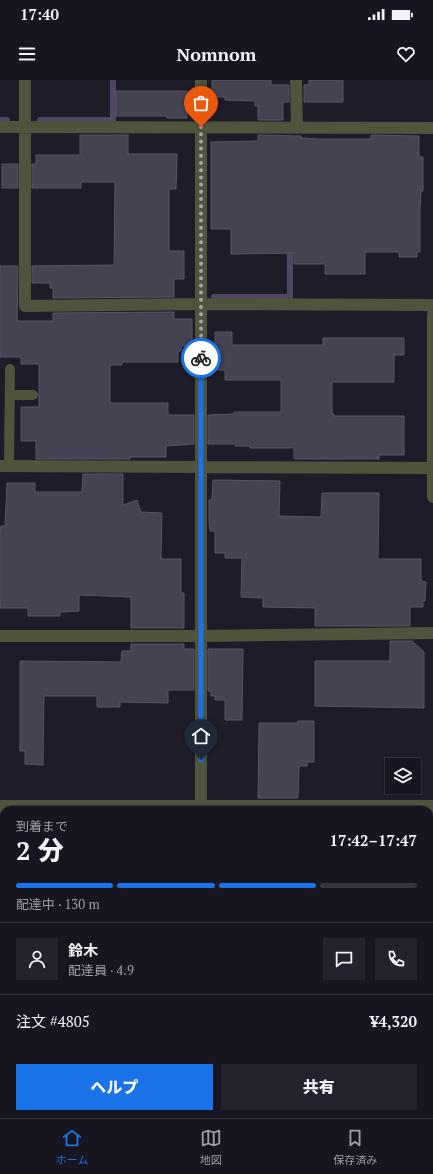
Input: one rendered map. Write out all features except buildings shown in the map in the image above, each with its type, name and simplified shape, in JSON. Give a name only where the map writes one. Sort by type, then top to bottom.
[{"type":"street","points":[[25,80],[25,306],[201,304],[433,305]]},
{"type":"street","points":[[201,80],[201,806]]},
{"type":"street","points":[[296,80],[296,128]]},
{"type":"street","points":[[0,127],[433,128]]},
{"type":"street","points":[[433,314],[433,497]]},
{"type":"street","points":[[5,466],[433,468]]},
{"type":"street","points":[[0,636],[201,636],[433,633]]},
{"type":"lane","points":[[5,466],[10,395],[10,369]]},
{"type":"lane","points":[[10,395],[33,395]]},
{"type":"waterway","points":[[40,120],[113,120],[113,80]]},
{"type":"waterway","points":[[0,120],[7,120]]},
{"type":"waterway","points":[[214,297],[290,297],[290,245]]},
{"type":"way so far","points":[[201,127],[201,358]]},
{"type":"route","points":[[201,358],[201,760]]}]
